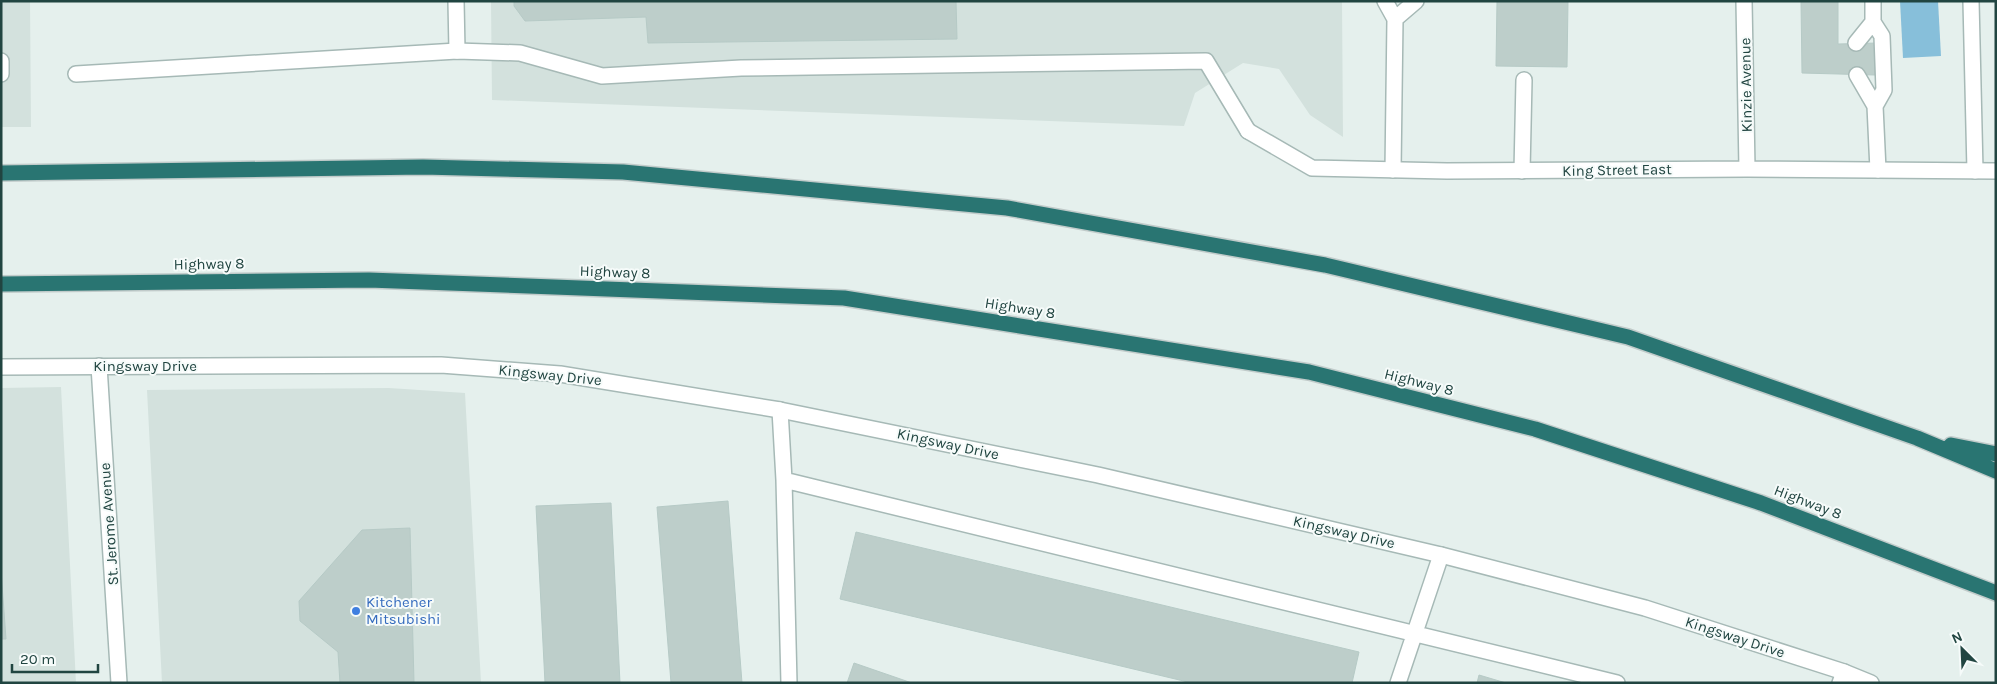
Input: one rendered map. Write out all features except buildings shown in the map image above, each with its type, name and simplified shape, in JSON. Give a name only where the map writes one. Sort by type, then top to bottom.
[{"type":"highway","points":[[1,173],[423,167],[623,172],[1007,208],[1325,266],[1628,336],[1917,438],[1996,471]]},
{"type":"highway","name":"Highway 8","points":[[1,284],[369,280],[844,298],[1309,372],[1535,429],[1761,503],[1996,593]]},
{"type":"highway","points":[[1917,438],[1996,454]]},
{"type":"street","points":[[76,74],[456,51],[456,1]]},
{"type":"street","points":[[1385,1],[1395,19],[1393,170]]},
{"type":"street","points":[[1395,19],[1416,1]]},
{"type":"street","name":"Kinzie Avenue","points":[[1744,1],[1747,168]]},
{"type":"street","points":[[1873,1],[1873,22],[1882,36],[1884,90],[1875,106]]},
{"type":"street","points":[[1971,1],[1975,171]]},
{"type":"street","points":[[1856,43],[1873,22]]},
{"type":"street","name":"King Street East","points":[[456,51],[520,53],[602,76],[741,68],[1206,61],[1248,132],[1312,168],[1522,171],[1747,168],[1996,171]]},
{"type":"street","points":[[1,61],[1,74]]},
{"type":"street","points":[[1857,74],[1875,106],[1878,170]]},
{"type":"street","points":[[1522,171],[1524,80]]},
{"type":"street","name":"Kingsway Drive","points":[[1,367],[441,365],[560,374],[780,410],[1098,475],[1441,555],[1645,608],[1841,677],[1871,683]]},
{"type":"street","name":"St. Jerome Avenue","points":[[99,366],[119,683]]},
{"type":"street","points":[[780,410],[784,480],[789,683]]},
{"type":"street","points":[[784,480],[1617,683]]},
{"type":"street","points":[[1398,683],[1441,555]]},
{"type":"shaded area","points":[[1,1],[30,1],[31,127],[1,127]]},
{"type":"shaded area","points":[[491,1],[1342,1],[1343,137],[1310,115],[1279,69],[1243,63],[1195,93],[1184,126],[492,100]]},
{"type":"shaded area","points":[[61,387],[76,683],[1,683],[1,388]]},
{"type":"shaded area","points":[[389,388],[465,393],[481,683],[162,683],[147,390]]},
{"type":"water","points":[[1900,1],[1938,1],[1941,56],[1903,58]]},
{"type":"place","name":"Kitchener Mitsubishi","points":[[356,611]]}]
